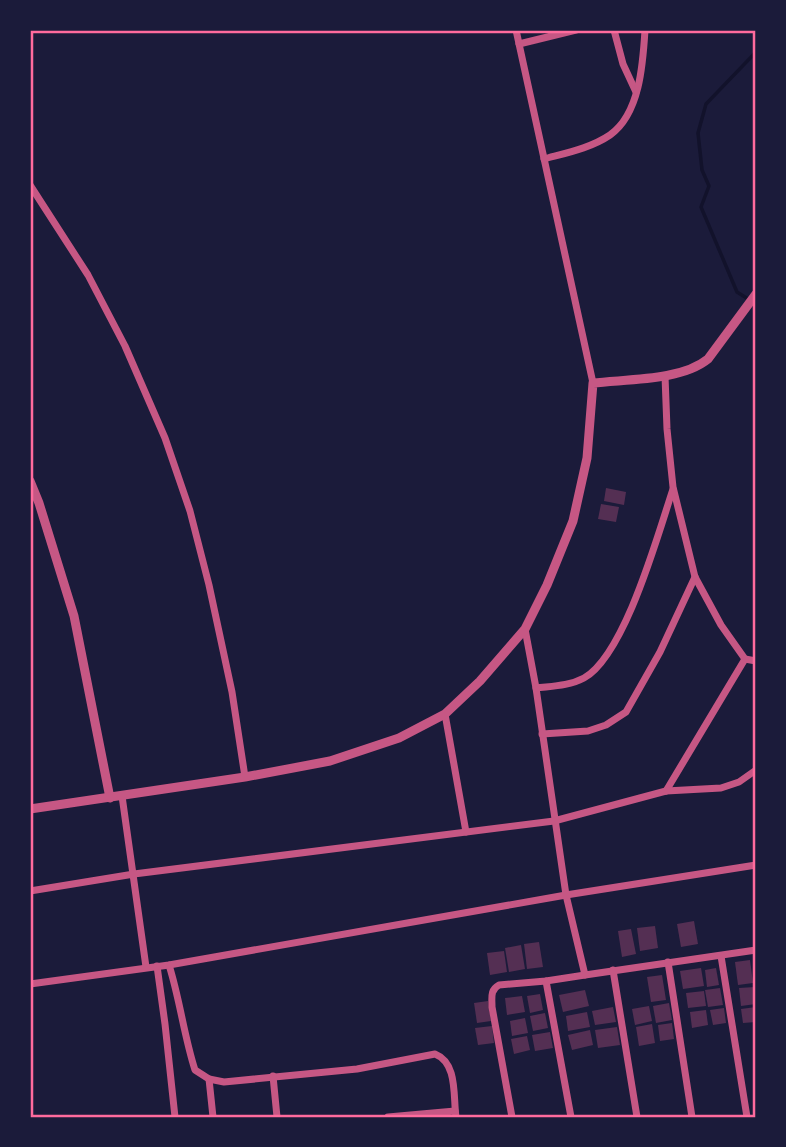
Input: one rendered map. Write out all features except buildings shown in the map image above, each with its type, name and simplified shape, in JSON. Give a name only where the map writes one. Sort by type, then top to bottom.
[{"type":"street","points":[[30,809],[245,777],[330,761],[399,738],[444,714],[480,681],[525,629],[547,585],[573,521],[587,458],[593,383],[516,30]]},
{"type":"street","points":[[519,44],[576,30]]},
{"type":"street","points":[[614,30],[623,64],[636,92]]},
{"type":"street","points":[[544,159],[592,145],[610,136],[621,126],[631,109],[636,92],[644,52],[645,30]]},
{"type":"street","points":[[30,185],[88,275],[125,346],[164,438],[190,511],[209,585],[232,692],[245,777]]},
{"type":"street","points":[[593,383],[665,376],[699,366],[708,359],[756,294]]},
{"type":"street","points":[[665,376],[673,487],[695,577],[726,633],[745,659],[756,661]]},
{"type":"street","points":[[30,481],[74,616],[110,798]]},
{"type":"street","points":[[536,688],[568,685],[585,677],[601,664],[632,608],[673,487]]},
{"type":"street","points":[[542,734],[588,731],[606,725],[626,712],[660,652],[695,577]]},
{"type":"street","points":[[525,629],[566,895],[585,975]]},
{"type":"street","points":[[666,791],[745,659]]},
{"type":"street","points":[[444,714],[466,832]]},
{"type":"street","points":[[30,891],[134,874],[554,821],[666,791],[720,788],[739,782],[756,770]]},
{"type":"street","points":[[122,796],[146,967]]},
{"type":"street","points":[[30,984],[169,965],[566,895],[756,865]]},
{"type":"street","points":[[512,1117],[492,1007],[494,988],[499,985],[546,981],[756,950]]},
{"type":"street","points":[[721,956],[747,1117]]},
{"type":"street","points":[[668,962],[692,1117]]},
{"type":"street","points":[[169,965],[195,1070],[209,1079],[224,1082],[357,1069],[435,1054],[443,1057],[451,1070],[456,1114],[388,1117]]},
{"type":"street","points":[[157,966],[175,1117]]},
{"type":"street","points":[[613,970],[637,1117]]},
{"type":"street","points":[[546,981],[571,1117]]},
{"type":"street","points":[[273,1076],[277,1117]]},
{"type":"street","points":[[209,1079],[213,1117]]},
{"type":"waterway","points":[[756,52],[706,104],[698,133],[702,170],[709,186],[701,207],[737,292],[756,304]]}]
